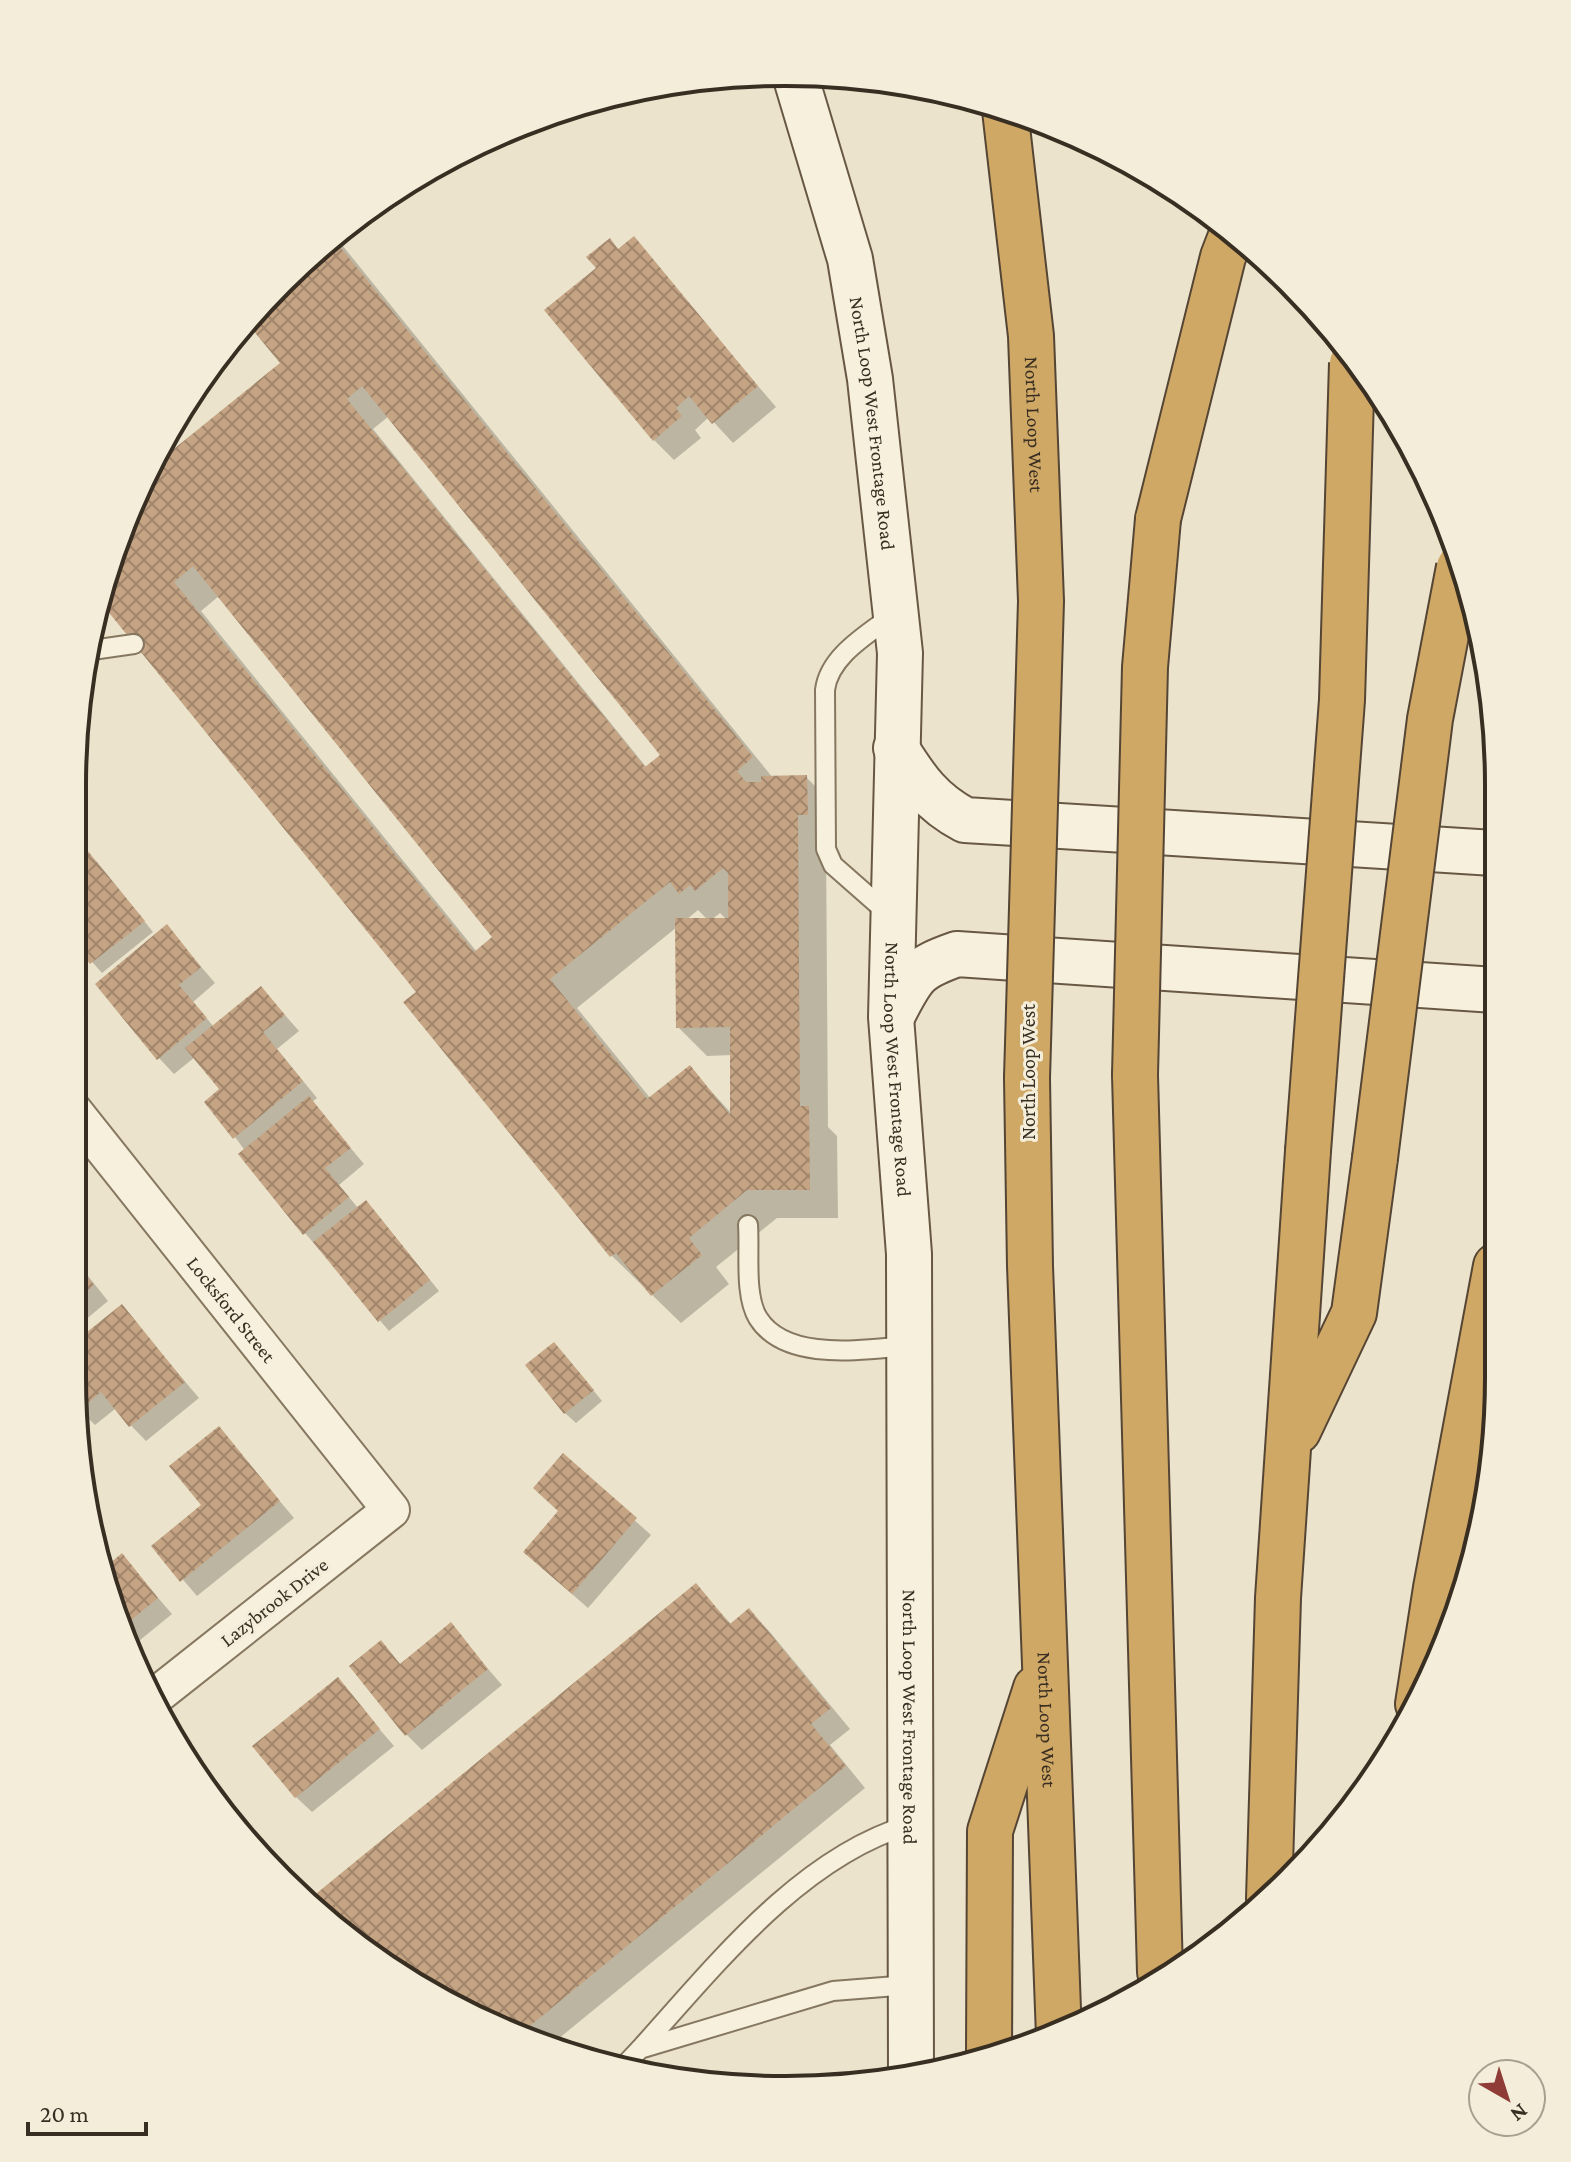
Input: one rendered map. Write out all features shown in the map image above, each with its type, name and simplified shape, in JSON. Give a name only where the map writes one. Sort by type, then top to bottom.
[{"type":"highway","name":"North Loop West","points":[[1006,122],[1031,336],[1041,601],[1027,1078],[1030,1266],[1058,2021]]},
{"type":"highway","points":[[1160,1967],[1135,1075],[1145,667],[1158,519],[1228,245]]},
{"type":"highway","points":[[1270,1881],[1278,1598],[1342,700],[1352,376]]},
{"type":"highway","points":[[1287,1455],[1354,1313],[1430,719],[1455,586]]},
{"type":"highway","points":[[1425,1660],[1485,1325]]},
{"type":"highway","points":[[989,2045],[990,1831],[1046,1655]]},
{"type":"main road","name":"North Loop West Frontage Road","points":[[798,86],[850,259],[870,379],[900,653],[891,1017],[909,1254],[911,2065]]},
{"type":"main road","points":[[896,748],[921,788],[941,807],[965,820],[1485,852]]},
{"type":"main road","points":[[891,1017],[910,981],[925,965],[957,954],[1485,989]]},
{"type":"street","name":"Locksford Street","points":[[86,1127],[391,1510]]},
{"type":"street","name":"Lazybrook Drive","points":[[161,1692],[391,1510]]},
{"type":"lane","points":[[893,918],[833,865],[826,849],[825,690],[827,677],[837,661],[896,613]]},
{"type":"lane","points":[[99,649],[134,644]]},
{"type":"lane","points":[[748,1225],[752,1300],[757,1317],[770,1330],[800,1345],[829,1352],[909,1346]]},
{"type":"lane","points":[[631,2059],[730,1949],[819,1871],[858,1843],[909,1825]]},
{"type":"lane","points":[[640,2049],[833,1991],[909,1985]]},
{"type":"building","points":[[634,236],[758,386],[712,424],[689,396],[676,408],[682,416],[653,441],[544,310],[596,268],[586,257],[610,238],[618,249]]},
{"type":"building","points":[[340,247],[753,757],[737,771],[746,782],[761,782],[761,776],[807,775],[808,815],[798,815],[800,1106],[809,1106],[810,1190],[747,1190],[689,1238],[702,1255],[651,1296],[616,1253],[610,1257],[403,1002],[416,992],[108,612],[139,518],[172,450],[280,363],[254,332],[291,291]],"holes":[[[362,386],[660,755],[645,767],[347,399]],[[193,566],[492,937],[474,952],[174,582]],[[723,868],[728,873],[728,918],[675,918],[676,1028],[730,1027],[730,1115],[690,1065],[647,1099],[550,979],[670,882],[679,894],[690,885],[695,891]]]},
{"type":"building","points":[[86,851],[145,921],[90,964],[86,959]]},
{"type":"building","points":[[167,924],[201,967],[179,985],[207,1018],[157,1060],[95,984]]},
{"type":"building","points":[[261,986],[285,1015],[263,1032],[303,1081],[233,1139],[204,1102],[219,1089],[185,1048]]},
{"type":"building","points":[[309,1096],[351,1148],[325,1168],[349,1197],[303,1235],[238,1154]]},
{"type":"building","points":[[366,1200],[430,1280],[378,1322],[313,1242]]},
{"type":"building","points":[[86,1275],[94,1285],[86,1292]]},
{"type":"building","points":[[122,1304],[185,1382],[129,1427],[101,1392],[87,1404],[86,1333]]},
{"type":"building","points":[[554,1342],[594,1390],[564,1414],[525,1365]]},
{"type":"building","points":[[219,1426],[280,1501],[180,1582],[151,1546],[201,1505],[169,1466]]},
{"type":"building","points":[[563,1453],[637,1518],[572,1594],[523,1552],[558,1511],[533,1488]]},
{"type":"building","points":[[122,1553],[158,1598],[130,1621],[123,1601],[111,1562]]},
{"type":"building","points":[[696,1583],[730,1624],[749,1608],[831,1708],[811,1724],[846,1766],[529,2027],[476,2004],[397,1958],[316,1894]]},
{"type":"building","points":[[451,1622],[488,1669],[405,1736],[349,1666],[381,1640],[400,1664]]},
{"type":"building","points":[[338,1677],[380,1729],[295,1798],[252,1746]]}]
